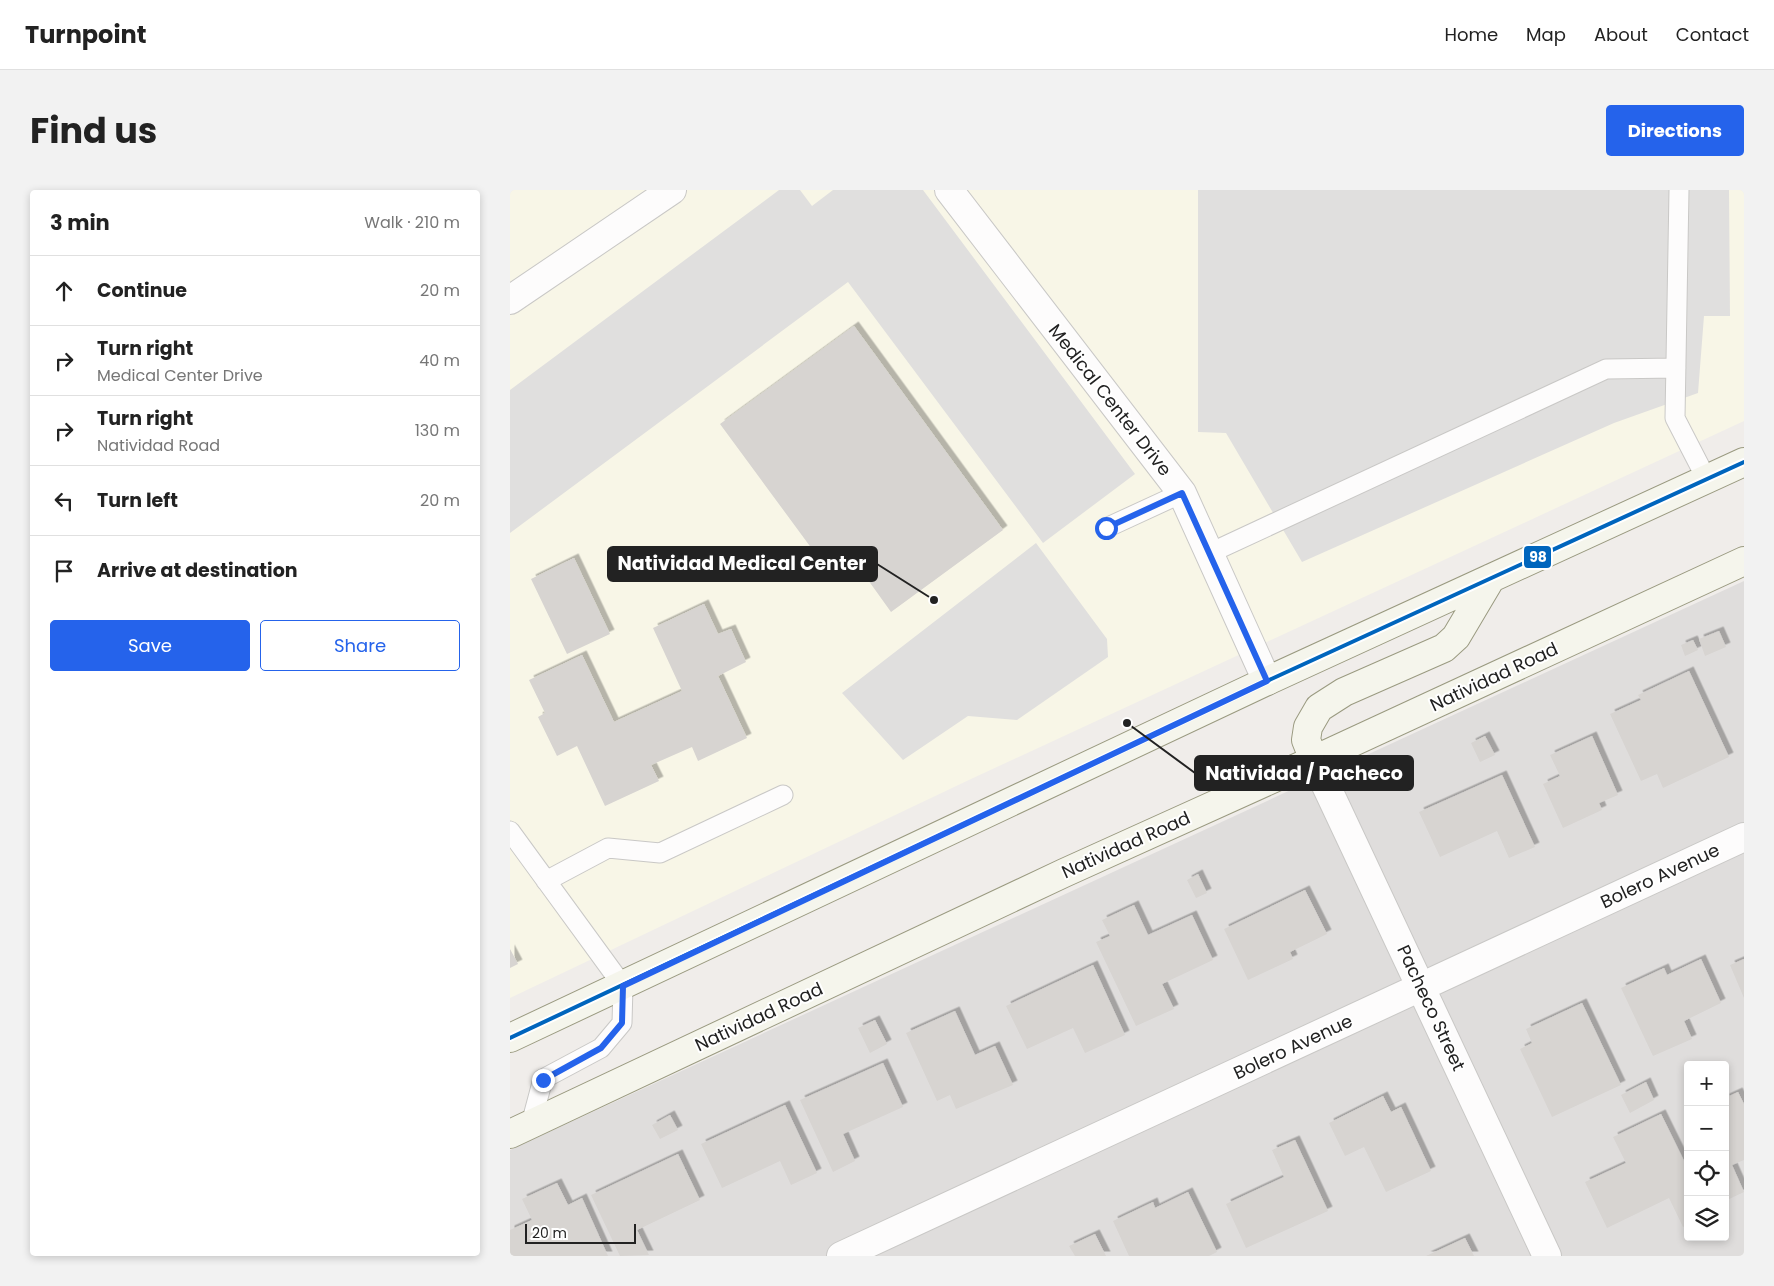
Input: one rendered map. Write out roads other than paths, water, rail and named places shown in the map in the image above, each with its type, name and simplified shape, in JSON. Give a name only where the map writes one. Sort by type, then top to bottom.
[{"type":"main road","points":[[510,1038],[1267,681],[1744,462]]},
{"type":"main road","name":"Natividad Road","points":[[520,1129],[1064,873],[1314,760],[1744,561]]},
{"type":"main road","points":[[1314,760],[1306,740],[1308,727],[1319,708],[1344,692],[1444,648],[1456,637],[1491,578]]},
{"type":"street","points":[[510,300],[672,190]]},
{"type":"street","name":"Medical Center Drive","points":[[950,190],[1182,493],[1267,681]]},
{"type":"street","name":"Pacheco Street","points":[[1314,760],[1547,1256]]},
{"type":"street","name":"Bolero Avenue","points":[[841,1256],[1744,837]]},
{"type":"lane","points":[[1679,190],[1675,418],[1707,480]]},
{"type":"lane","points":[[1210,553],[1606,369],[1676,368]]},
{"type":"lane","points":[[1106,528],[1182,493]]},
{"type":"lane","points":[[546,881],[608,848],[660,853],[783,795]]},
{"type":"lane","points":[[510,831],[623,986],[622,1023],[601,1048],[543,1080],[520,1129]]},
{"type":"place","name":"Natividad Medical Center","points":[[934,600]]},
{"type":"place","name":"Natividad / Pacheco","points":[[1127,723]]}]
